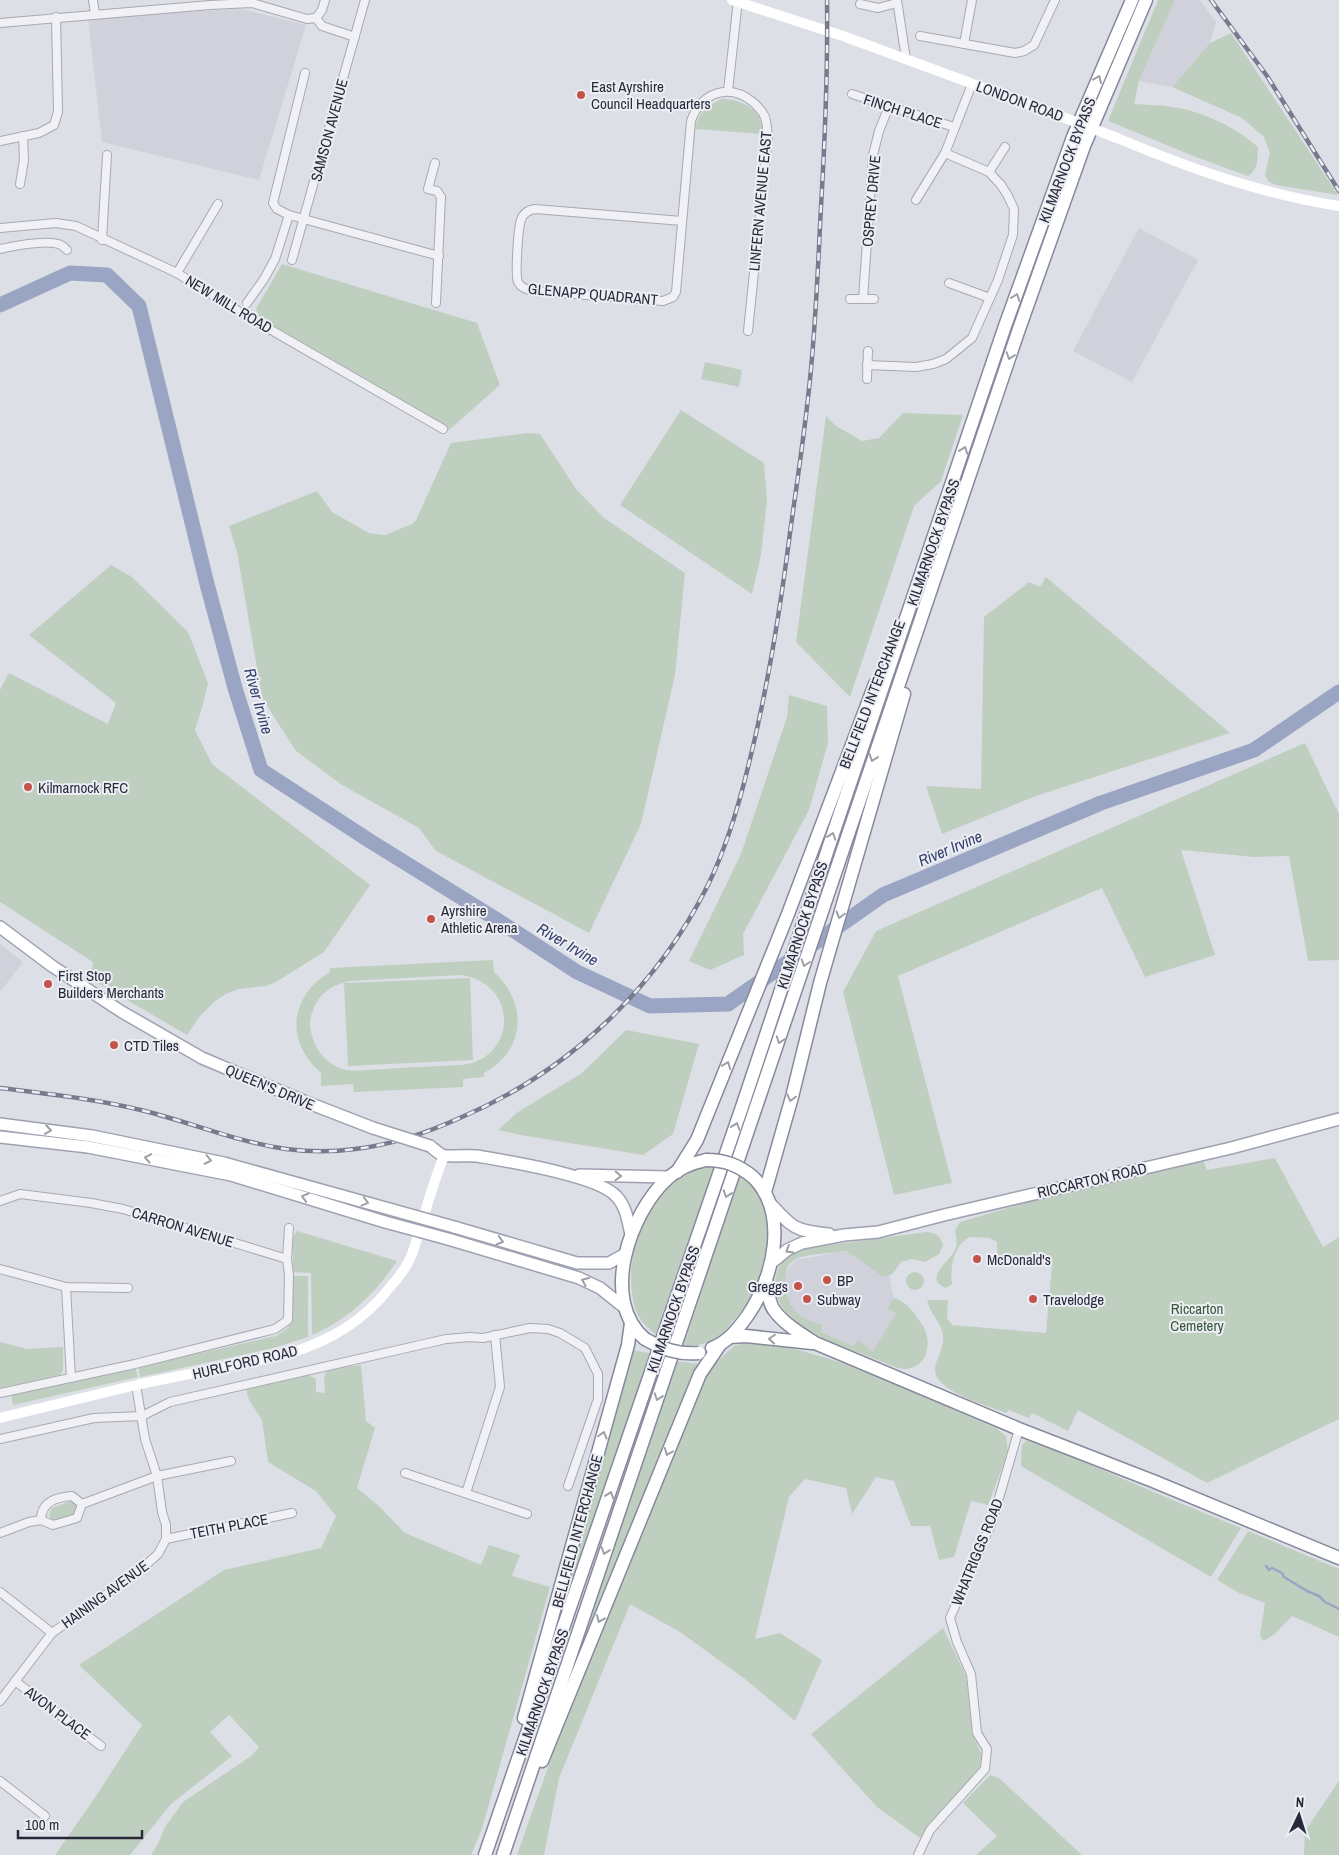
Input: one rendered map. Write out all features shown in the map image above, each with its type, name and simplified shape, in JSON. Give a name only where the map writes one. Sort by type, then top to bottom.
[{"type":"highway","name":"KILMARNOCK BYPASS","points":[[486,1854],[777,1004],[1005,326],[1073,137],[1132,0]]},
{"type":"highway","name":"KILMARNOCK BYPASS","points":[[503,1855],[1019,329],[1084,146],[1146,0]]},
{"type":"highway","name":"BELLFIELD INTERCHANGE","points":[[672,1175],[697,1140],[825,820],[888,650],[943,513]]},
{"type":"highway","points":[[767,1197],[820,983],[955,516]]},
{"type":"highway","points":[[503,1855],[700,1374],[719,1346],[738,1329],[754,1306],[766,1279],[774,1234],[767,1197],[753,1177],[733,1164],[718,1160],[706,1160],[692,1163],[672,1175],[647,1202],[631,1235],[625,1254],[622,1284],[625,1308],[631,1323],[645,1339],[668,1350],[686,1354],[699,1353],[719,1346]]},
{"type":"highway","points":[[766,1279],[769,1297],[774,1310],[794,1329],[815,1343],[1019,1429],[1153,1481],[1339,1558]]},
{"type":"highway","name":"BELLFIELD INTERCHANGE","points":[[486,1854],[628,1345],[631,1323]]},
{"type":"highway","points":[[730,1337],[746,1336],[815,1343]]},
{"type":"main road","name":"LONDON ROAD","points":[[736,1],[906,59],[1060,116],[1186,166],[1252,187],[1307,201],[1339,206]]},
{"type":"main road","name":"QUEEN'S DRIVE","points":[[0,927],[52,966],[122,1012],[202,1058],[373,1128],[430,1146],[444,1156]]},
{"type":"main road","name":"RICCARTON ROAD","points":[[770,1264],[787,1250],[802,1243],[844,1235],[878,1232],[1231,1148],[1339,1119]]},
{"type":"main road","points":[[0,1124],[92,1136],[224,1163],[577,1263],[609,1263],[625,1254]]},
{"type":"main road","points":[[0,1137],[88,1147],[231,1174],[385,1222],[579,1278],[600,1288],[625,1308]]},
{"type":"main road","points":[[444,1156],[475,1156],[570,1174],[672,1175]]},
{"type":"main road","name":"HURLFORD ROAD","points":[[0,1418],[136,1385],[288,1354],[311,1347],[338,1334],[363,1317],[384,1296],[400,1275],[413,1253],[435,1176],[444,1156]]},
{"type":"main road","points":[[570,1174],[600,1186],[616,1196],[625,1211],[631,1235]]},
{"type":"main road","name":"RICCARTON ROAD","points":[[767,1197],[786,1221],[805,1232],[844,1235]]},
{"type":"street","points":[[93,0],[95,14]]},
{"type":"street","points":[[0,23],[210,2],[252,3],[307,19],[316,18],[322,10],[325,0]]},
{"type":"street","name":"SAMSON AVENUE","points":[[292,260],[365,0]]},
{"type":"street","points":[[964,44],[972,0]]},
{"type":"street","points":[[920,36],[1015,53],[1024,51],[1034,46],[1054,0]]},
{"type":"street","points":[[682,220],[691,120],[696,108],[718,93],[728,91],[736,1]]},
{"type":"street","points":[[860,4],[878,8],[897,1],[906,59]]},
{"type":"street","points":[[0,141],[39,133],[54,125],[58,112],[56,17]]},
{"type":"street","points":[[316,18],[322,26],[355,37]]},
{"type":"street","points":[[305,73],[273,203],[277,209],[289,215],[439,256]]},
{"type":"street","points":[[916,200],[945,152],[972,84]]},
{"type":"street","name":"LINFERN AVENUE EAST","points":[[728,91],[740,94],[758,106],[766,119],[768,136],[748,331]]},
{"type":"street","name":"FINCH PLACE","points":[[852,94],[954,127]]},
{"type":"street","name":"OSPREY DRIVE","points":[[863,299],[873,155],[888,106]]},
{"type":"street","points":[[20,184],[24,160],[23,136]]},
{"type":"street","points":[[989,172],[1005,147]]},
{"type":"street","points":[[868,365],[916,367],[946,359],[972,338],[998,280],[1013,235],[1014,210],[1001,185],[989,172],[945,152]]},
{"type":"street","points":[[102,240],[106,155]]},
{"type":"street","points":[[435,163],[428,189],[437,191],[441,196],[436,303]]},
{"type":"street","points":[[177,273],[218,204]]},
{"type":"street","name":"GLENAPP QUADRANT","points":[[530,210],[682,220],[676,292],[673,297],[663,301],[534,291],[523,288],[518,284],[516,271],[521,220],[525,212],[530,210]]},
{"type":"street","points":[[247,303],[275,259],[289,215]]},
{"type":"street","name":"NEW MILL ROAD","points":[[0,228],[56,223],[76,226],[102,240],[177,273],[230,306],[444,429]]},
{"type":"street","points":[[0,249],[28,243],[50,243],[62,245],[67,250]]},
{"type":"street","points":[[949,282],[990,298]]},
{"type":"street","points":[[850,299],[874,299]]},
{"type":"street","points":[[867,379],[868,351]]},
{"type":"street","name":"CARRON AVENUE","points":[[1,1200],[20,1194],[123,1209],[287,1259]]},
{"type":"street","points":[[287,1259],[289,1228]]},
{"type":"street","name":"HURLFORD ROAD","points":[[0,1393],[135,1364],[275,1329],[288,1320],[290,1284],[287,1259]]},
{"type":"street","points":[[0,1269],[66,1287],[128,1288]]},
{"type":"street","points":[[66,1287],[71,1378]]},
{"type":"street","name":"HURLFORD ROAD","points":[[0,1439],[94,1418],[142,1416],[170,1402],[446,1339],[483,1338],[530,1328],[548,1329],[560,1333],[585,1348],[598,1374],[598,1399],[568,1486]]},
{"type":"street","points":[[466,1493],[500,1387],[496,1335]]},
{"type":"street","points":[[136,1385],[145,1439],[158,1476],[162,1512],[166,1525],[166,1539]]},
{"type":"street","name":"WHATRIGGS ROAD","points":[[918,1855],[930,1830],[986,1769],[987,1749],[977,1734],[971,1674],[950,1618],[992,1522],[1019,1429]]},
{"type":"street","points":[[0,1532],[41,1520],[53,1526],[70,1521],[76,1518],[82,1504],[158,1476],[231,1462]]},
{"type":"street","points":[[405,1473],[527,1514]]},
{"type":"street","points":[[41,1520],[42,1509],[51,1500],[72,1496],[82,1504]]},
{"type":"street","name":"TEITH PLACE","points":[[166,1539],[292,1513]]},
{"type":"street","name":"HAINING AVENUE","points":[[0,1701],[52,1633],[138,1572],[158,1554],[166,1539]]},
{"type":"street","points":[[0,1592],[52,1633]]},
{"type":"street","name":"AVON PLACE","points":[[16,1681],[101,1746]]},
{"type":"street","points":[[0,1781],[45,1816]]},
{"type":"shaded area","points":[[1175,0],[1200,0],[1216,22],[1210,43],[1172,87],[1139,81]]},
{"type":"shaded area","points":[[241,9],[306,25],[259,180],[102,142],[88,17]]},
{"type":"shaded area","points":[[1139,228],[1198,260],[1132,382],[1073,351]]},
{"type":"shaded area","points":[[0,944],[23,962],[0,992]]},
{"type":"shaded area","points":[[846,1251],[882,1276],[889,1276],[894,1298],[887,1309],[896,1313],[873,1351],[858,1341],[854,1346],[821,1332],[822,1324],[812,1323],[800,1315],[793,1308],[787,1297],[785,1274],[795,1260]]},
{"type":"green space","points":[[1158,0],[1175,0],[1139,81],[1134,104],[1185,109],[1218,121],[1239,133],[1258,147],[1256,167],[1248,176],[1108,121]]},
{"type":"green space","points":[[1231,33],[1338,195],[1276,185],[1268,181],[1265,174],[1270,153],[1264,137],[1242,118],[1172,87],[1210,43]]},
{"type":"green space","points":[[721,99],[736,101],[756,112],[760,118],[762,134],[695,129],[698,119],[704,111],[711,104]]},
{"type":"green space","points":[[282,264],[477,323],[500,385],[449,430],[260,318],[256,309]]},
{"type":"green space","points":[[705,362],[742,370],[739,387],[701,379]]},
{"type":"green space","points":[[681,410],[764,463],[767,500],[761,555],[752,594],[620,505]]},
{"type":"green space","points":[[903,413],[963,415],[941,481],[914,506],[850,697],[796,642],[826,416],[836,426],[862,441],[879,438]]},
{"type":"green space","points":[[528,433],[540,434],[576,489],[604,518],[685,573],[675,675],[641,824],[589,933],[436,851],[419,828],[342,785],[296,751],[262,697],[237,552],[229,526],[317,491],[332,512],[369,533],[385,535],[412,524],[416,520],[451,443]]},
{"type":"green space","points":[[111,565],[132,577],[188,632],[208,683],[195,730],[212,764],[370,885],[324,952],[276,982],[266,986],[239,989],[226,994],[214,1002],[200,1016],[187,1035],[91,979],[93,962],[0,902],[0,690],[9,673],[108,724],[116,703],[29,635]]},
{"type":"green space","points":[[1046,577],[1230,733],[1036,796],[942,834],[926,786],[981,789],[984,617],[1029,582],[1040,587]]},
{"type":"green space","points":[[789,695],[827,706],[828,743],[809,810],[743,934],[744,955],[710,970],[689,961],[741,854],[787,717]]},
{"type":"green space","points":[[1305,743],[1339,814],[1339,960],[1308,961],[1289,856],[1254,857],[1181,850],[1215,955],[1145,977],[1102,888],[898,976],[952,1183],[894,1195],[843,992],[876,931]]},
{"type":"green space","points":[[493,960],[494,972],[505,984],[513,998],[517,1012],[518,1025],[515,1039],[508,1052],[498,1063],[484,1073],[484,1077],[463,1079],[463,1087],[354,1092],[353,1084],[321,1086],[321,1073],[309,1061],[301,1048],[297,1034],[297,1020],[300,1006],[306,994],[316,982],[330,972],[330,968]],"holes":[[[460,975],[479,981],[493,991],[501,1005],[504,1020],[501,1036],[493,1049],[480,1060],[461,1065],[360,1071],[346,1070],[327,1060],[320,1053],[313,1040],[310,1023],[311,1014],[323,994],[338,984],[350,981]]]},
{"type":"green space","points":[[470,978],[473,1060],[348,1066],[344,983]]},
{"type":"green space","points":[[626,1030],[699,1044],[673,1134],[643,1155],[498,1130],[518,1112],[582,1073]]},
{"type":"green space","name":"Riccarton Cemetery","points":[[1275,1158],[1323,1247],[1339,1237],[1339,1419],[1207,1483],[1078,1410],[1068,1431],[1032,1413],[1029,1418],[1009,1410],[1006,1413],[977,1402],[954,1392],[938,1379],[935,1368],[943,1335],[927,1300],[948,1300],[947,1318],[952,1325],[1046,1333],[1052,1265],[997,1260],[997,1242],[989,1238],[970,1237],[956,1251],[952,1264],[952,1284],[946,1288],[939,1284],[937,1275],[955,1250],[957,1242],[955,1230],[960,1222],[1032,1201],[1203,1160],[1207,1170]]},
{"type":"green space","points":[[702,1166],[716,1166],[659,1337],[642,1321],[635,1308],[631,1276],[636,1244],[647,1213],[666,1187],[680,1175]]},
{"type":"green space","points":[[740,1173],[752,1184],[761,1198],[766,1213],[767,1247],[758,1280],[748,1302],[723,1333],[706,1343],[683,1347]]},
{"type":"green space","points":[[297,1231],[397,1261],[380,1284],[360,1304],[338,1321],[312,1335],[311,1273],[293,1272],[293,1238]]},
{"type":"green space","points":[[926,1232],[935,1234],[941,1239],[943,1245],[939,1254],[925,1262],[912,1259],[901,1262],[889,1276],[882,1276],[846,1251],[800,1257],[789,1266],[785,1279],[791,1305],[807,1319],[822,1324],[821,1332],[853,1346],[858,1340],[873,1351],[896,1313],[887,1309],[894,1298],[903,1302],[911,1309],[923,1326],[927,1340],[926,1354],[923,1360],[912,1368],[904,1369],[893,1366],[819,1336],[791,1317],[779,1301],[776,1294],[775,1279],[779,1267],[788,1257],[800,1249]]},
{"type":"green space","points":[[915,1272],[921,1275],[924,1281],[921,1287],[915,1290],[909,1287],[906,1281],[909,1275]]},
{"type":"green space","points":[[293,1276],[308,1276],[308,1337],[274,1348],[140,1377],[138,1367],[276,1336],[281,1333],[292,1320]]},
{"type":"green space","points":[[0,1342],[27,1349],[63,1347],[63,1371],[60,1375],[0,1388]]},
{"type":"green space","points":[[748,1342],[791,1348],[833,1360],[996,1428],[1006,1436],[1008,1452],[988,1505],[971,1501],[954,1557],[939,1560],[930,1526],[911,1526],[894,1481],[876,1477],[852,1514],[846,1488],[805,1479],[789,1497],[755,1639],[780,1633],[822,1660],[795,1721],[745,1679],[680,1632],[630,1604],[559,1778],[544,1855],[517,1855],[584,1665],[706,1372],[734,1346]]},
{"type":"green space","points":[[632,1350],[654,1354],[559,1629],[555,1628]]},
{"type":"green space","points":[[674,1361],[700,1364],[586,1641],[581,1639]]},
{"type":"green space","points":[[361,1365],[366,1421],[375,1428],[357,1488],[380,1507],[404,1532],[481,1565],[489,1545],[520,1555],[512,1576],[550,1587],[482,1829],[471,1855],[151,1855],[165,1827],[183,1802],[251,1756],[259,1747],[229,1715],[210,1732],[232,1756],[171,1804],[130,1855],[55,1855],[142,1725],[79,1665],[224,1570],[321,1548],[336,1516],[316,1491],[268,1462],[262,1420],[249,1400],[246,1389],[308,1375],[316,1379],[316,1392],[325,1393],[324,1378],[327,1369]]},
{"type":"green space","points":[[135,1367],[138,1377],[13,1405],[11,1395]]},
{"type":"green space","points":[[1027,1440],[1035,1441],[1241,1528],[1211,1577],[1021,1466],[1022,1445]]},
{"type":"green space","points":[[68,1502],[76,1505],[77,1511],[75,1513],[62,1520],[51,1519],[49,1515],[52,1508]]},
{"type":"green space","points":[[1248,1531],[1339,1569],[1339,1637],[1292,1616],[1275,1634],[1263,1641],[1260,1635],[1265,1603],[1239,1593],[1217,1580]]},
{"type":"green space","points":[[943,1628],[966,1676],[974,1738],[983,1757],[979,1769],[920,1838],[877,1807],[811,1734]]},
{"type":"green space","points":[[990,1775],[999,1778],[1082,1855],[976,1855],[997,1836],[963,1803]]},
{"type":"green space","points":[[1339,1781],[1339,1855],[1304,1855],[1305,1831]]},
{"type":"waterway","name":"River Irvine","points":[[0,305],[70,273],[107,275],[139,306],[207,584],[235,688],[261,770],[577,972],[650,1006],[728,1004],[883,895],[1101,803],[1254,750],[1339,692]]},
{"type":"waterway","points":[[1266,1566],[1269,1570],[1272,1568],[1282,1573],[1284,1577],[1339,1609]]},
{"type":"railway","points":[[0,1088],[109,1103],[163,1116],[250,1142],[286,1149],[330,1151],[369,1147],[437,1128],[501,1098],[538,1076],[573,1051],[606,1023],[636,992],[663,959],[687,923],[708,885],[727,840],[749,763],[773,649],[801,456],[812,358],[825,129],[827,0]]},
{"type":"railway","points":[[1211,0],[1267,76],[1339,191]]},
{"type":"place","name":"East Ayrshire Council Headquarters","points":[[581,95]]},
{"type":"place","name":"Kilmarnock RFC","points":[[28,787]]},
{"type":"place","name":"Ayrshire Athletic Arena","points":[[431,919]]},
{"type":"place","name":"First Stop Builders Merchants","points":[[48,984]]},
{"type":"place","name":"CTD Tiles","points":[[114,1045]]},
{"type":"place","name":"McDonald's","points":[[977,1259]]},
{"type":"place","name":"BP","points":[[827,1280]]},
{"type":"place","name":"Greggs","points":[[798,1286]]},
{"type":"place","name":"Subway","points":[[807,1299]]},
{"type":"place","name":"Travelodge","points":[[1033,1299]]}]
